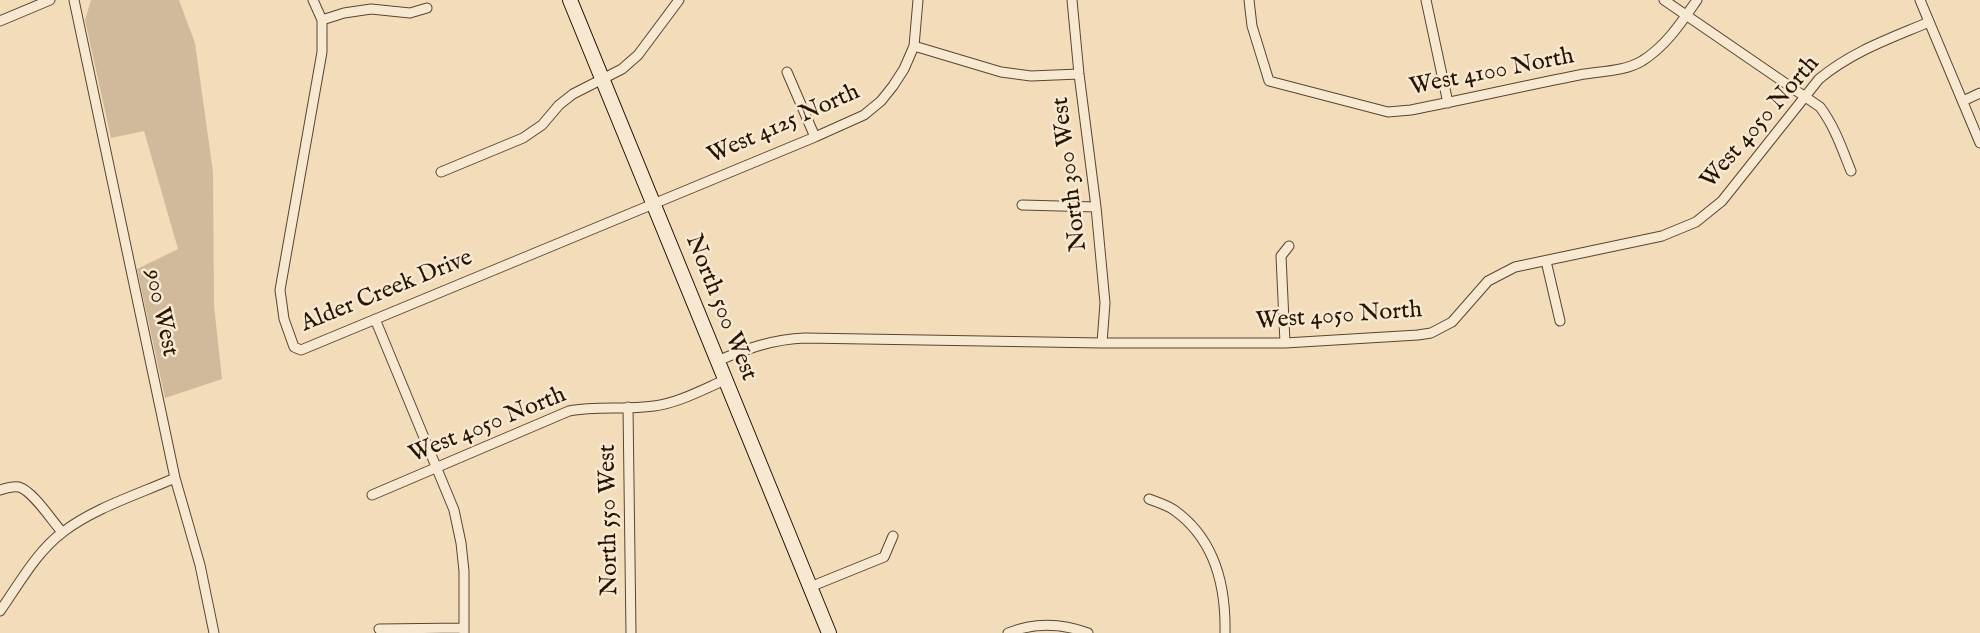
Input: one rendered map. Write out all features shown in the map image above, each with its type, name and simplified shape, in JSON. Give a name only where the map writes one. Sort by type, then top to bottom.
[{"type":"street","points":[[0,21],[50,0]]},
{"type":"street","name":"900 West","points":[[74,0],[175,478],[202,575],[214,633]]},
{"type":"street","name":"Alder Creek Drive","points":[[313,0],[322,20],[322,52],[280,290],[281,305],[294,347],[301,350],[654,203]]},
{"type":"street","name":"North 500 West","points":[[570,0],[829,633]]},
{"type":"street","points":[[441,172],[523,138],[542,125],[559,105],[573,94],[622,69],[638,55],[679,0]]},
{"type":"street","points":[[918,0],[914,46],[1001,72],[1031,76],[1079,74]]},
{"type":"street","name":"North 300 West","points":[[1072,0],[1105,303],[1102,343]]},
{"type":"street","name":"West 4100 North","points":[[1249,0],[1252,26],[1269,81],[1388,112],[1448,103],[1583,74],[1624,69],[1640,63],[1673,35],[1697,0]]},
{"type":"street","points":[[1426,0],[1448,103]]},
{"type":"street","points":[[1664,0],[1820,107],[1829,119],[1851,171]]},
{"type":"street","points":[[1920,0],[1980,143]]},
{"type":"street","points":[[322,20],[344,13],[371,9],[410,13],[427,8]]},
{"type":"street","name":"West 4050 North","points":[[717,361],[754,346],[783,339],[805,338],[1102,343],[1285,343],[1431,333],[1452,322],[1488,281],[1515,267],[1662,237],[1696,222],[1722,201],[1819,79],[1835,65],[1856,53],[1929,22]]},
{"type":"street","name":"West 4125 North","points":[[654,203],[864,115],[881,101],[904,69],[914,46]]},
{"type":"street","points":[[787,72],[815,137]]},
{"type":"street","points":[[1963,101],[1980,93]]},
{"type":"street","points":[[1022,205],[1096,207]]},
{"type":"street","points":[[1285,343],[1281,256],[1289,246]]},
{"type":"street","points":[[1546,261],[1560,321]]},
{"type":"street","points":[[375,319],[454,510],[464,571],[464,631],[379,629]]},
{"type":"street","name":"West 4050 North","points":[[372,495],[569,411],[589,407],[654,406],[674,401],[725,381]]},
{"type":"street","name":"North 550 West","points":[[628,407],[632,633]]},
{"type":"street","points":[[0,610],[44,550],[62,532],[84,518],[175,478]]},
{"type":"street","points":[[0,490],[8,487],[28,492],[62,532]]},
{"type":"street","points":[[1149,498],[1173,509],[1197,531],[1208,546],[1223,590],[1225,633]]},
{"type":"street","points":[[810,587],[884,557],[894,536]]},
{"type":"street","points":[[1008,633],[1040,624],[1063,626],[1088,633]]},
{"type":"shaded area","points":[[91,0],[179,0],[195,43],[213,172],[214,306],[222,379],[165,398],[137,269],[178,249],[144,131],[111,138],[85,20]]}]
